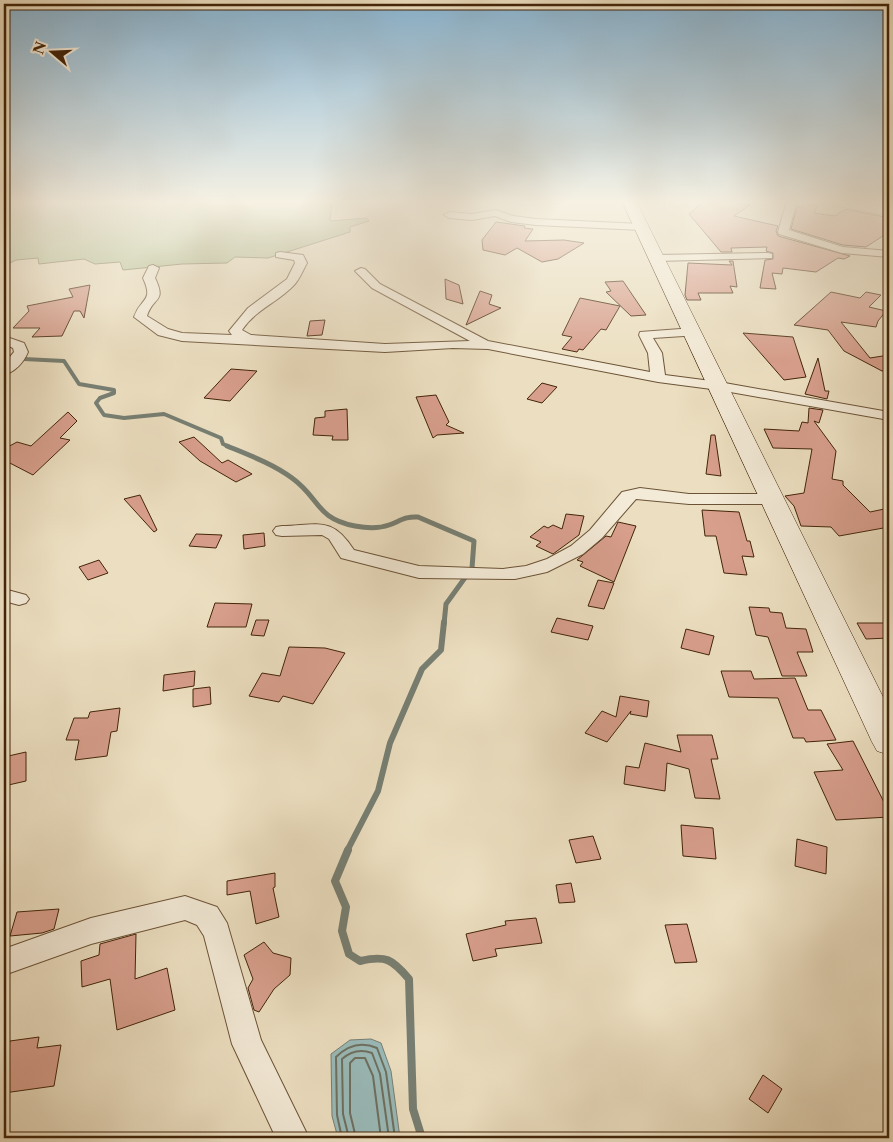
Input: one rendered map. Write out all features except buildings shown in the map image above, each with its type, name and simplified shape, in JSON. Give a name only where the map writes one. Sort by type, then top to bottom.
[{"type":"street","points":[[655,254],[889,742]]},
{"type":"street","points":[[248,338],[235,331],[241,321],[263,300],[290,282],[301,263],[299,257],[280,255]]},
{"type":"street","points":[[657,258],[768,256]]},
{"type":"street","points":[[154,268],[149,278],[156,291],[154,298],[143,308],[140,317],[164,332],[182,337],[248,338],[385,348],[453,344],[488,345],[658,378],[719,386],[889,416]]},
{"type":"street","points":[[361,272],[376,286],[488,345]]},
{"type":"street","points":[[658,378],[655,352],[645,335],[694,332]]},
{"type":"street","points":[[4,340],[18,346],[21,352],[18,358],[6,369]]},
{"type":"street","points":[[282,531],[326,530],[336,536],[347,554],[375,559],[411,570],[445,574],[504,575],[516,574],[549,564],[574,552],[594,537],[629,496],[640,493],[662,497],[773,499]]},
{"type":"street","points":[[4,962],[91,930],[185,908],[207,916],[217,932],[247,1044],[293,1138]]},
{"type":"green space","points":[[4,254],[280,254],[268,258],[235,257],[227,263],[182,264],[123,270],[120,262],[95,264],[84,259],[39,264],[38,258],[16,260],[4,266]]},
{"type":"water","points":[[371,1039],[381,1043],[391,1071],[400,1138],[338,1138],[332,1116],[331,1054],[350,1040]]},
{"type":"waterway","points":[[4,358],[64,361],[79,384],[114,390],[114,393],[100,398],[96,403],[104,415],[124,418],[164,414],[221,438],[223,444],[230,447]]},
{"type":"waterway","points":[[227,446],[261,460],[285,473],[301,485],[325,513],[342,522],[359,527],[376,528],[406,518],[418,517],[474,541],[472,568],[446,604],[444,624]]},
{"type":"waterway","points":[[347,851],[378,791],[390,743],[422,669],[441,650],[444,622]]},
{"type":"waterway","points":[[348,850],[335,881],[346,907],[342,931],[349,954],[360,961],[376,958],[388,960],[398,967],[409,979],[413,1109],[422,1138]]}]
